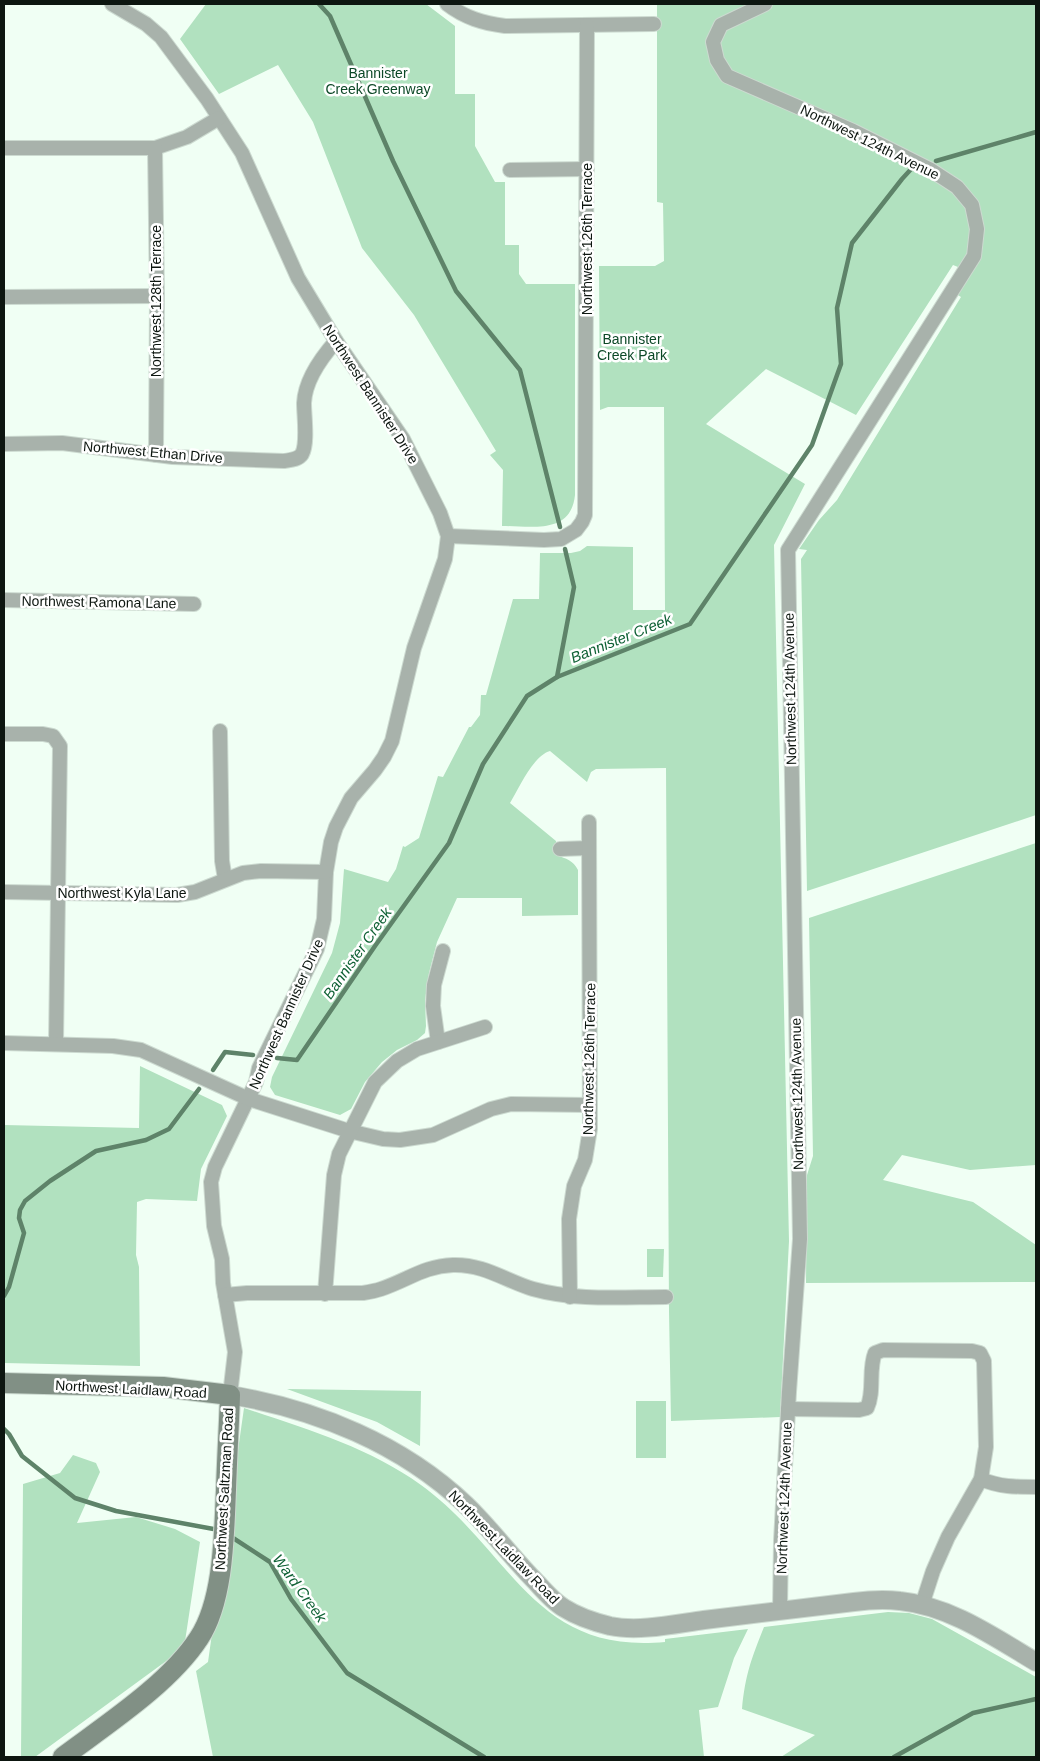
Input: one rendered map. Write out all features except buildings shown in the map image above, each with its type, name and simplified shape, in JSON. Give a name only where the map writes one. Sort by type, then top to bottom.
[{"type":"main road","name":"Northwest Laidlaw Road","points":[[4,1383],[163,1387],[230,1395]]},
{"type":"main road","name":"Northwest Saltzman Road","points":[[63,1757],[172,1672],[188,1654],[206,1626],[219,1579],[225,1519],[230,1395]]},
{"type":"street","name":"Northwest Bannister Drive","points":[[112,4],[146,24],[161,37],[207,99],[242,153],[298,278],[336,341],[407,446],[440,513],[448,536],[445,559],[414,648],[392,741],[375,770],[351,798],[342,813],[331,842],[326,872],[324,919],[317,949],[259,1068],[249,1099],[214,1166],[211,1182],[214,1226],[222,1259],[225,1295],[235,1352],[230,1395]]},
{"type":"street","points":[[448,4],[470,18],[488,24],[505,26],[654,24]]},
{"type":"street","name":"Northwest 124th Avenue","points":[[766,4],[721,25],[713,42],[716,60],[727,76],[844,127],[931,170],[957,187],[972,205],[977,229],[974,256],[788,550],[800,1239],[780,1541],[780,1611]]},
{"type":"street","name":"Northwest 126th Terrace","points":[[448,536],[561,539],[576,530],[582,522],[586,504],[587,25]]},
{"type":"street","points":[[4,148],[155,148],[187,137],[219,118]]},
{"type":"street","name":"Northwest 128th Terrace","points":[[155,148],[157,296],[156,455]]},
{"type":"street","points":[[510,170],[587,169]]},
{"type":"street","points":[[4,298],[157,296]]},
{"type":"street","name":"Northwest Ethan Drive","points":[[4,444],[62,444],[156,455],[284,461],[295,459],[301,455],[304,443],[304,400],[313,374],[322,357],[336,341]]},
{"type":"street","name":"Northwest Ramona Lane","points":[[4,600],[194,604]]},
{"type":"street","points":[[220,731],[222,861],[225,879]]},
{"type":"street","points":[[4,734],[43,734],[53,736],[60,746],[56,1044]]},
{"type":"street","name":"Northwest 126th Terrace","points":[[570,1297],[569,1219],[574,1186],[585,1160],[590,1105],[589,822]]},
{"type":"street","points":[[560,848],[589,848]]},
{"type":"street","name":"Northwest Kyla Lane","points":[[4,892],[176,895],[195,892],[243,873],[261,871],[326,872]]},
{"type":"street","points":[[438,1042],[433,1006],[434,985],[442,951]]},
{"type":"street","points":[[325,1294],[334,1175],[339,1154],[349,1131],[375,1082],[397,1061],[417,1049],[484,1027]]},
{"type":"street","points":[[4,1043],[113,1046],[141,1050],[249,1099],[349,1131],[383,1139],[400,1140],[433,1134],[491,1109],[511,1104],[590,1105]]},
{"type":"street","points":[[225,1295],[247,1293],[363,1293],[381,1289],[417,1272],[430,1268],[454,1265],[478,1268],[503,1276],[532,1289],[570,1297],[666,1297]]},
{"type":"street","points":[[788,1409],[859,1410],[867,1408],[871,1400],[872,1360],[875,1353],[883,1350],[972,1351],[980,1353],[984,1361],[986,1447],[981,1479],[948,1537],[922,1604]]},
{"type":"street","name":"Northwest Laidlaw Road","points":[[230,1395],[289,1408],[329,1422],[379,1443],[418,1466],[467,1506],[526,1572],[555,1601],[584,1618],[612,1626],[647,1627],[876,1600],[899,1600],[922,1604],[946,1612],[1036,1662]]},
{"type":"street","points":[[981,1479],[1005,1487],[1036,1487]]},
{"type":"green space","name":"Bannister Creek Greenway","points":[[206,4],[426,4],[455,26],[455,94],[475,94],[475,146],[495,182],[505,182],[505,245],[519,245],[519,274],[526,284],[575,284],[575,495],[572,508],[566,517],[548,526],[502,526],[503,470],[490,455],[496,451],[414,315],[362,248],[313,122],[278,65],[219,94],[180,39]]},
{"type":"green space","name":"Bannister Creek Park","points":[[657,4],[1036,4],[1036,815],[807,891],[801,559],[807,550],[799,549],[819,520],[837,500],[961,297],[950,290],[963,269],[953,265],[856,415],[766,369],[706,424],[805,484],[774,545],[789,1241],[780,1417],[671,1421],[666,768],[596,769],[591,772],[587,782],[550,751],[544,754],[527,773],[510,803],[556,841],[557,855],[569,860],[578,870],[578,915],[522,916],[522,898],[457,898],[437,942],[429,973],[425,1000],[425,1033],[417,1040],[397,1050],[382,1062],[365,1082],[351,1109],[340,1115],[275,1095],[270,1087],[272,1077],[332,953],[340,923],[344,869],[388,882],[396,869],[403,846],[405,847],[419,838],[438,776],[443,777],[469,727],[480,715],[481,695],[486,695],[513,599],[539,599],[540,553],[571,553],[580,551],[587,546],[633,547],[633,610],[665,610],[664,407],[608,407],[600,410],[599,266],[655,266],[664,261],[663,203],[657,202]]},
{"type":"green space","points":[[1036,843],[1036,1165],[970,1170],[902,1155],[883,1180],[973,1202],[1036,1245],[1036,1398],[1035,1282],[806,1283],[807,1175],[813,1156],[809,918]]},
{"type":"green space","points":[[140,1066],[222,1105],[227,1116],[201,1169],[197,1201],[146,1199],[137,1202],[136,1255],[139,1267],[140,1366],[4,1363],[4,1125],[139,1128]]},
{"type":"green space","points":[[647,1249],[664,1249],[663,1277],[647,1277]]},
{"type":"green space","points":[[287,1389],[421,1391],[420,1446],[377,1422]]},
{"type":"green space","points":[[636,1401],[666,1401],[666,1458],[636,1458]]},
{"type":"green space","points":[[244,1408],[358,1449],[421,1485],[452,1511],[527,1593],[554,1615],[584,1632],[620,1642],[665,1642],[665,1639],[748,1629],[734,1658],[718,1707],[699,1710],[704,1757],[213,1757],[196,1671],[208,1662]]},
{"type":"green space","points":[[73,1455],[96,1463],[100,1472],[77,1523],[136,1517],[175,1529],[200,1542],[184,1648],[35,1757],[21,1757],[23,1484],[60,1473]]},
{"type":"green space","points":[[888,1612],[909,1613],[932,1619],[1036,1677],[1036,1757],[781,1757],[815,1735],[742,1709],[750,1666],[764,1627]]},
{"type":"waterway","points":[[319,4],[330,16],[393,161],[456,291],[520,370],[560,527]]},
{"type":"waterway","name":"Bannister Creek","points":[[936,161],[1036,132]]},
{"type":"waterway","name":"Bannister Creek","points":[[277,1058],[297,1060],[375,946],[449,843],[483,764],[527,696],[557,677],[690,624],[812,445],[841,364],[837,308],[852,243],[913,167]]},
{"type":"waterway","points":[[557,677],[574,587],[565,549]]},
{"type":"waterway","name":"Bannister Creek","points":[[213,1070],[225,1052],[253,1055]]},
{"type":"waterway","name":"Bannister Creek","points":[[4,1296],[9,1287],[24,1233],[19,1218],[20,1210],[25,1201],[50,1181],[96,1151],[146,1140],[169,1129],[199,1089]]},
{"type":"waterway","name":"Ward Creek","points":[[4,1429],[22,1456],[75,1498],[116,1511],[219,1530]]},
{"type":"waterway","name":"Ward Creek","points":[[230,1536],[270,1562],[291,1599],[347,1673],[484,1757]]},
{"type":"waterway","points":[[894,1757],[973,1713],[1036,1699]]}]
